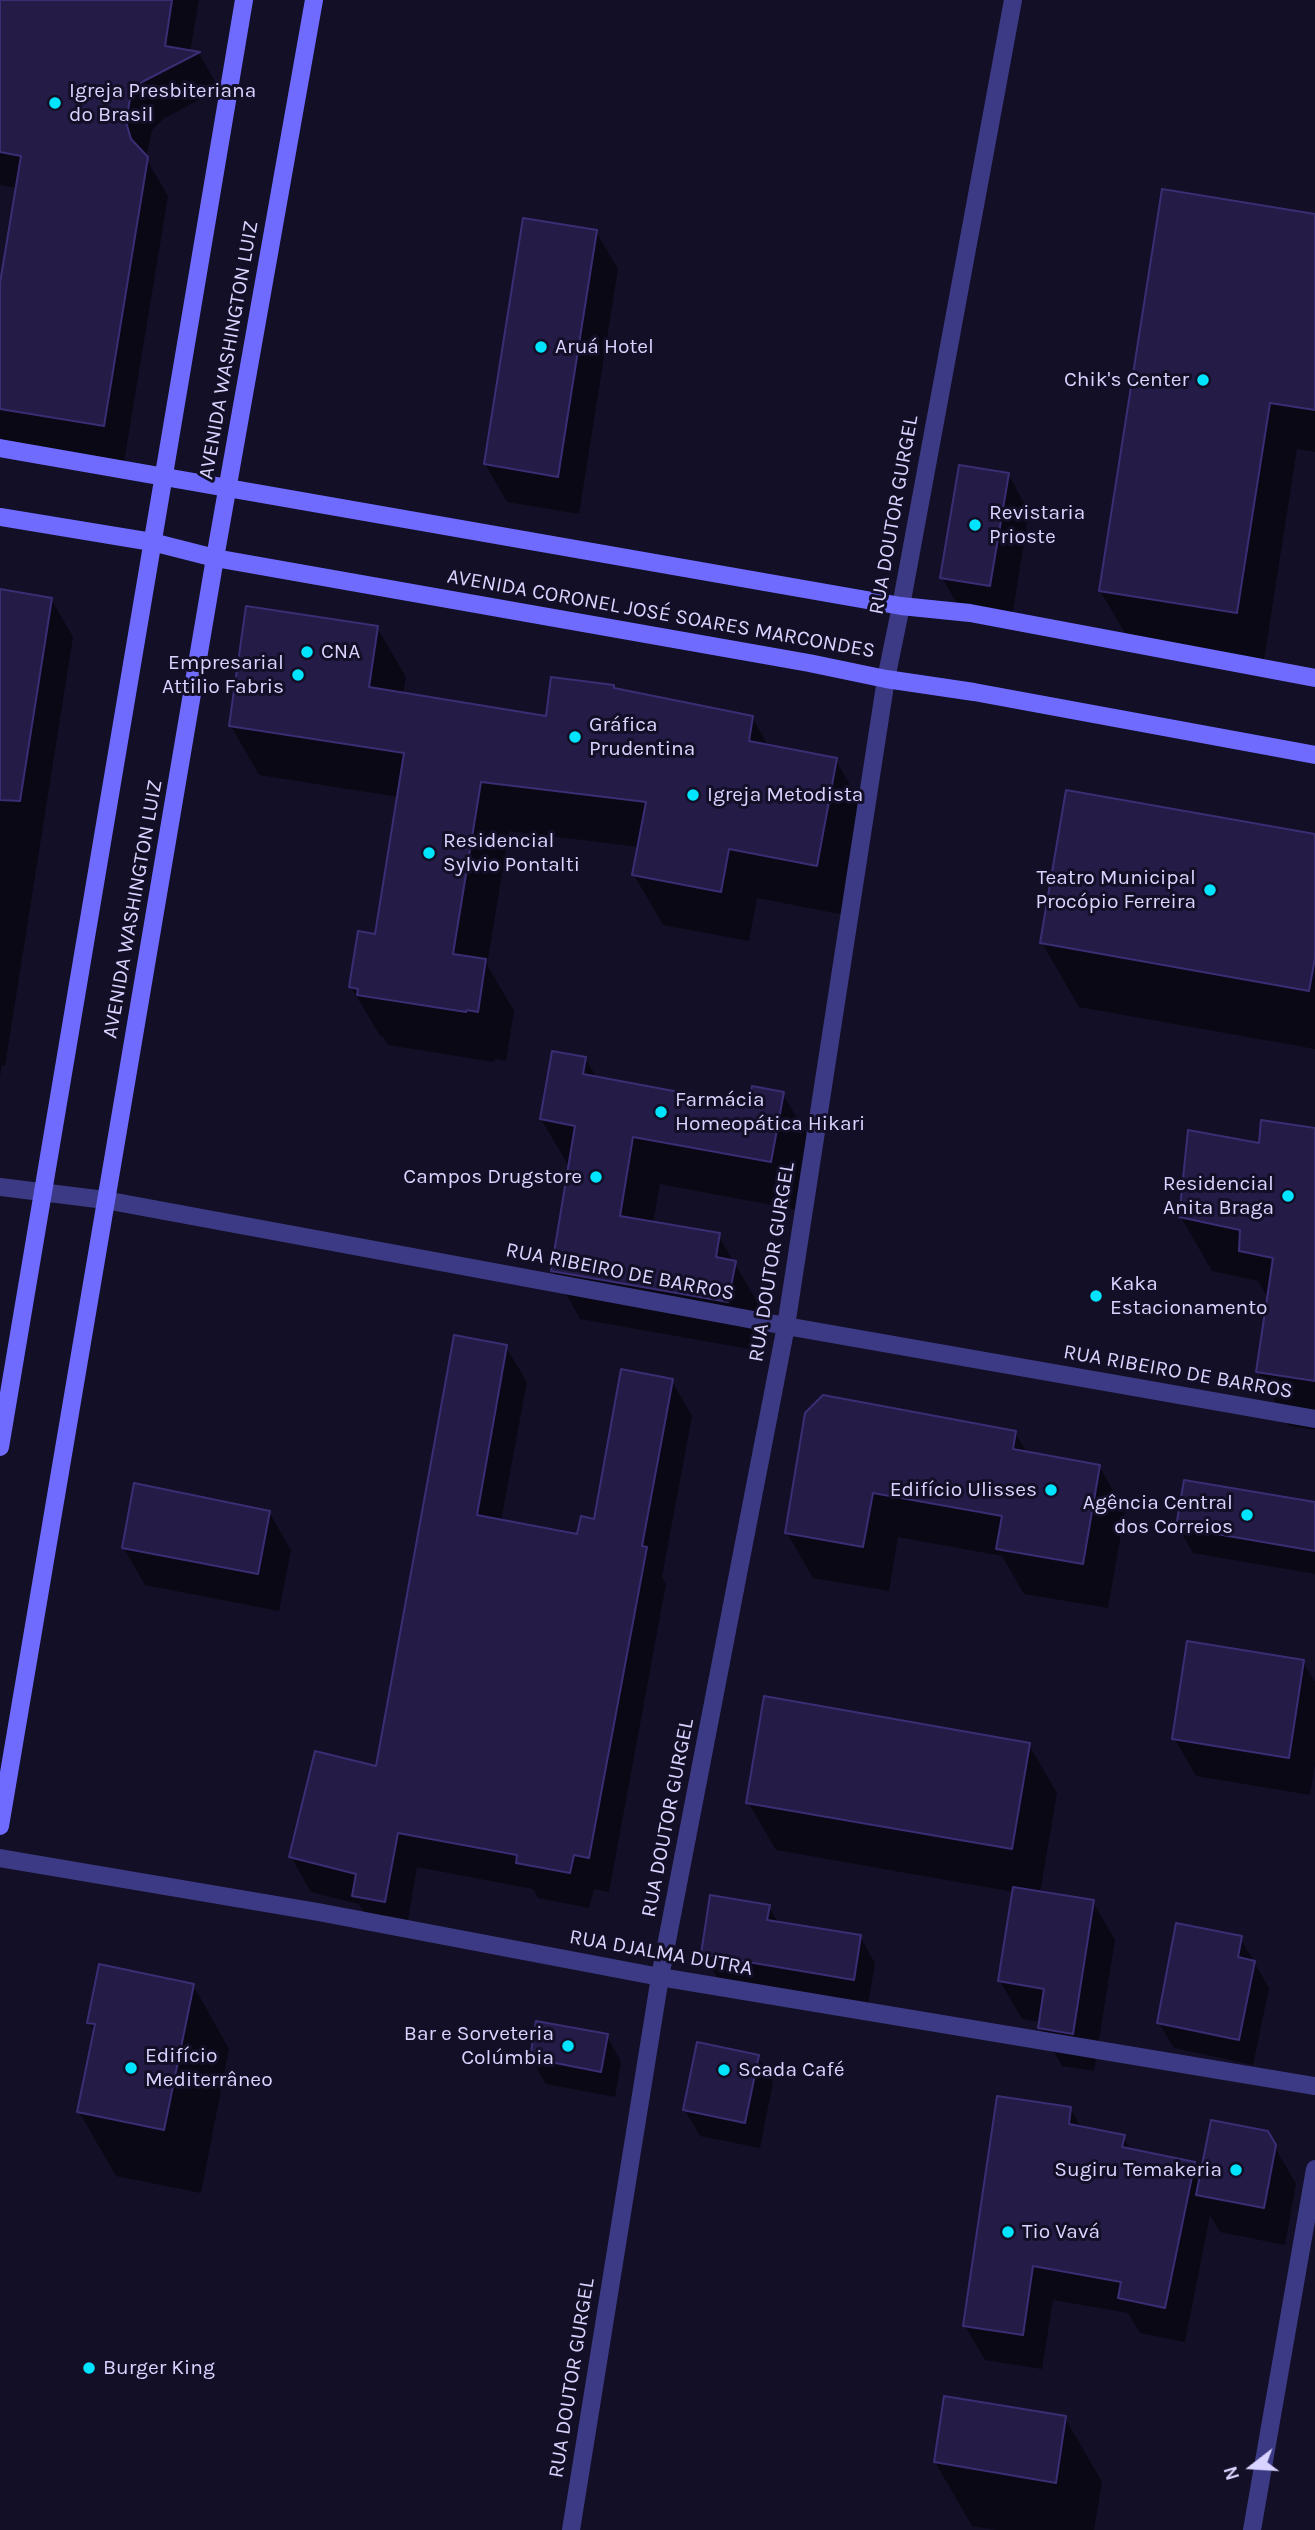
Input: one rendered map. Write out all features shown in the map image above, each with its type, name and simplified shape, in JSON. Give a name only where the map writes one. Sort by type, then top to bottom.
[{"type":"main road","name":"AVENIDA WASHINGTON LUIZ","points":[[0,1447],[244,0]]},
{"type":"main road","name":"AVENIDA WASHINGTON LUIZ","points":[[0,1826],[215,558],[314,0]]},
{"type":"main road","points":[[0,448],[901,606],[970,613],[1315,678]]},
{"type":"main road","name":"AVENIDA CORONEL JOSÉ SOARES MARCONDES","points":[[0,517],[152,542],[215,558],[1315,755]]},
{"type":"street","name":"RUA DOUTOR GURGEL","points":[[571,2530],[660,1977],[786,1326],[886,679],[1013,0]]},
{"type":"street","name":"RUA RIBEIRO DE BARROS","points":[[0,1187],[106,1200],[786,1326],[1315,1419]]},
{"type":"street","name":"RUA DJALMA DUTRA","points":[[0,1858],[318,1912],[660,1977],[1315,2086]]},
{"type":"street","points":[[1252,2530],[1315,2169]]},
{"type":"building","points":[[0,0],[172,0],[165,46],[200,52],[142,82],[131,93],[126,122],[131,139],[148,157],[104,426],[0,409],[0,283],[21,156],[0,152]]},
{"type":"building","name":"Chik's Center","points":[[1162,189],[1315,214],[1315,410],[1270,403],[1237,613],[1099,591]]},
{"type":"building","name":"Aruá Hotel","points":[[523,218],[597,230],[558,477],[484,464]]},
{"type":"building","name":"Revistaria Prioste","points":[[959,465],[1009,473],[990,586],[940,578]]},
{"type":"building","points":[[0,589],[52,598],[20,801],[0,800]]},
{"type":"building","points":[[246,606],[378,626],[369,687],[546,716],[551,677],[614,685],[614,688],[753,716],[749,741],[837,758],[817,866],[729,849],[721,892],[632,875],[646,802],[481,782],[453,954],[486,959],[478,1012],[357,995],[358,989],[349,987],[358,931],[375,934],[404,753],[229,726]]},
{"type":"building","points":[[1066,790],[1315,834],[1315,958],[1309,991],[1040,943]]},
{"type":"building","points":[[552,1051],[586,1057],[583,1074],[748,1105],[752,1086],[784,1092],[771,1162],[633,1137],[620,1216],[720,1233],[716,1257],[736,1261],[728,1302],[551,1271],[575,1126],[540,1119]]},
{"type":"building","name":"Residencial Anita Braga","points":[[1261,1120],[1315,1128],[1315,1381],[1256,1372],[1273,1258],[1239,1251],[1240,1230],[1179,1217],[1188,1130],[1259,1143]]},
{"type":"building","points":[[454,1335],[507,1345],[477,1515],[577,1534],[581,1516],[594,1519],[621,1369],[673,1379],[642,1546],[647,1547],[589,1858],[574,1855],[570,1873],[516,1863],[517,1855],[398,1833],[385,1902],[352,1896],[356,1874],[289,1857],[315,1751],[376,1766]]},
{"type":"building","points":[[823,1395],[1016,1431],[1013,1449],[1100,1465],[1083,1564],[996,1549],[1002,1516],[873,1493],[863,1547],[785,1533],[805,1413]]},
{"type":"building","name":"Agência Central dos Correios","points":[[1184,1480],[1315,1502],[1315,1551],[1176,1527]]},
{"type":"building","points":[[134,1483],[270,1511],[258,1574],[122,1548]]},
{"type":"building","points":[[1187,1641],[1304,1660],[1289,1758],[1172,1739]]},
{"type":"building","points":[[764,1696],[1030,1743],[1012,1849],[746,1803]]},
{"type":"building","points":[[1013,1887],[1094,1900],[1073,2034],[1038,2028],[1044,1989],[998,1981]]},
{"type":"building","points":[[710,1895],[770,1905],[767,1920],[861,1935],[854,1980],[701,1954]]},
{"type":"building","points":[[1176,1923],[1242,1936],[1238,1957],[1255,1961],[1239,2040],[1157,2023]]},
{"type":"building","name":"Edifício Mediterrâneo","points":[[99,1964],[194,1984],[164,2130],[77,2112],[95,2024],[87,2023]]},
{"type":"building","name":"Bar e Sorveteria Colúmbia","points":[[536,2021],[608,2034],[601,2072],[530,2058]]},
{"type":"building","name":"Scada Café","points":[[697,2042],[759,2055],[745,2123],[683,2110]]},
{"type":"building","points":[[997,2096],[1071,2107],[1069,2124],[1125,2135],[1122,2147],[1195,2162],[1165,2308],[1118,2298],[1121,2282],[1033,2266],[1023,2335],[963,2326]]},
{"type":"building","name":"Sugiru Temakeria","points":[[1211,2120],[1268,2131],[1276,2145],[1264,2208],[1196,2195]]},
{"type":"building","points":[[944,2396],[1066,2416],[1056,2483],[934,2462]]},
{"type":"place","name":"Igreja Presbiteriana do Brasil","points":[[55,103]]},
{"type":"place","name":"Aruá Hotel","points":[[541,347]]},
{"type":"place","name":"Chik's Center","points":[[1203,380]]},
{"type":"place","name":"Revistaria Prioste","points":[[975,525]]},
{"type":"place","name":"CNA","points":[[307,652]]},
{"type":"place","name":"Empresarial Attilio Fabris","points":[[298,675]]},
{"type":"place","name":"Gráfica Prudentina","points":[[575,737]]},
{"type":"place","name":"Igreja Metodista","points":[[693,795]]},
{"type":"place","name":"Residencial Sylvio Pontalti","points":[[429,853]]},
{"type":"place","name":"Teatro Municipal Procópio Ferreira","points":[[1210,890]]},
{"type":"place","name":"Farmácia Homeopática Hikari","points":[[661,1112]]},
{"type":"place","name":"Campos Drugstore","points":[[596,1177]]},
{"type":"place","name":"Residencial Anita Braga","points":[[1288,1196]]},
{"type":"place","name":"Kaka Estacionamento","points":[[1096,1296]]},
{"type":"place","name":"Edifício Ulisses","points":[[1051,1490]]},
{"type":"place","name":"Agência Central dos Correios","points":[[1247,1515]]},
{"type":"place","name":"Bar e Sorveteria Colúmbia","points":[[568,2046]]},
{"type":"place","name":"Edifício Mediterrâneo","points":[[131,2068]]},
{"type":"place","name":"Scada Café","points":[[724,2070]]},
{"type":"place","name":"Sugiru Temakeria","points":[[1236,2170]]},
{"type":"place","name":"Tio Vavá","points":[[1008,2232]]},
{"type":"place","name":"Burger King","points":[[89,2368]]}]
